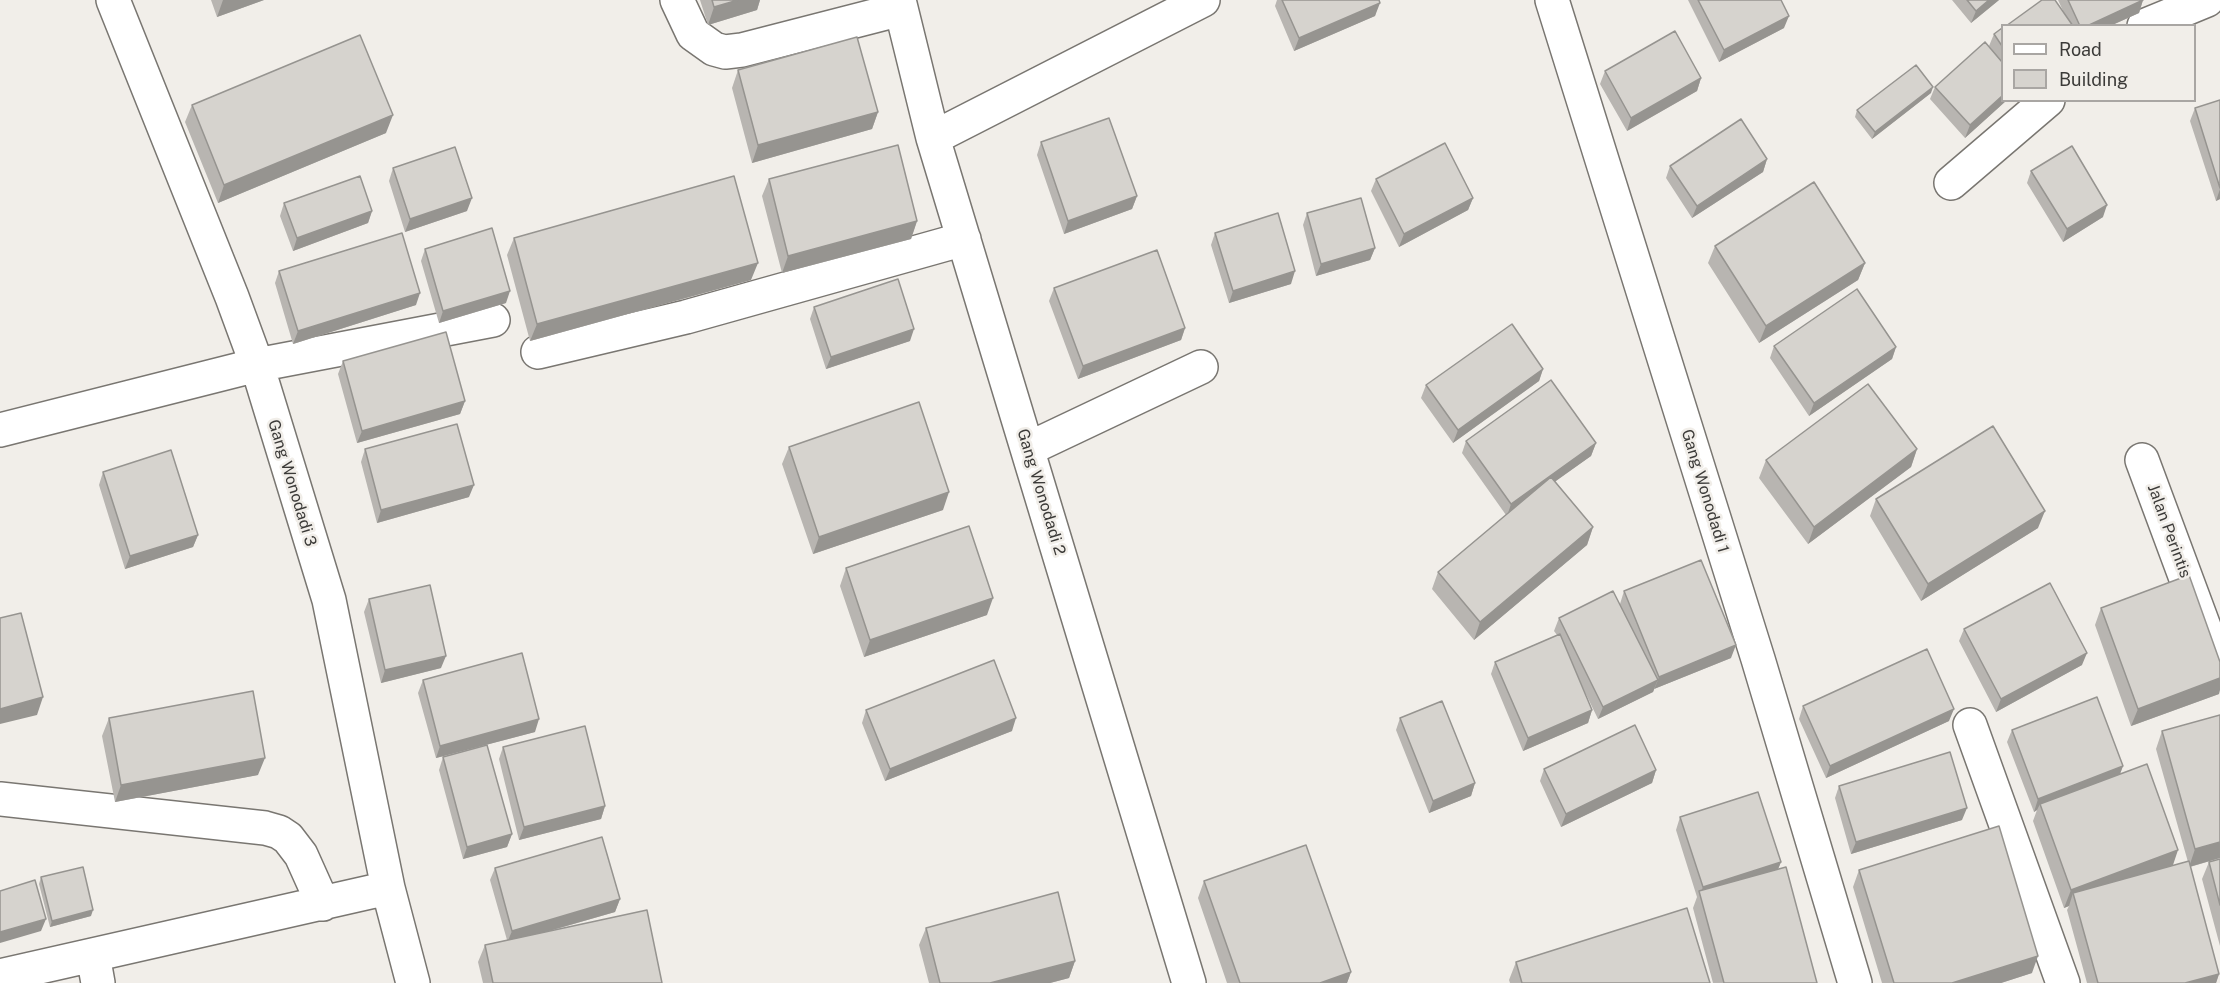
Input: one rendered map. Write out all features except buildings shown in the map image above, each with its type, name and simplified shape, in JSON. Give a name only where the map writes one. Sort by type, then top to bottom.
[{"type":"street","name":"Gang Wonodadi 3","points":[[113,0],[257,365],[328,600],[387,888],[413,983]]},
{"type":"street","points":[[677,0],[693,34],[714,49],[725,51],[742,50],[900,5]]},
{"type":"street","points":[[933,138],[1203,0]]},
{"type":"street","name":"Gang Wonodadi 1","points":[[1552,0],[1758,659],[1855,983]]},
{"type":"street","points":[[2145,16],[2206,0]]},
{"type":"street","name":"Gang Wonodadi 2","points":[[900,5],[933,138],[1189,983]]},
{"type":"street","points":[[1951,183],[2046,102]]},
{"type":"street","points":[[538,352],[686,317],[964,240]]},
{"type":"street","points":[[0,430],[257,365],[493,320]]},
{"type":"street","points":[[1028,449],[1201,368]]},
{"type":"street","name":"Jalan Perintis","points":[[2142,460],[2220,670]]},
{"type":"street","points":[[1970,725],[2063,983]]},
{"type":"street","points":[[0,799],[265,828],[279,832],[288,838],[301,855],[323,904]]},
{"type":"street","points":[[0,976],[96,969],[387,888]]}]
